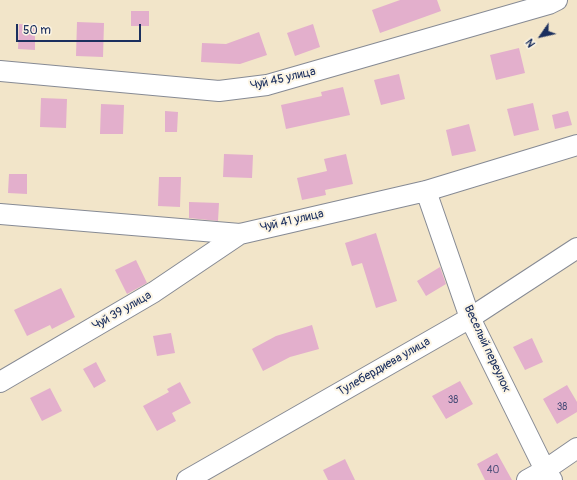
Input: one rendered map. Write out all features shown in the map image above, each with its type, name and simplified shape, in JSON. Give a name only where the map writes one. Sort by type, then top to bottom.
[{"type":"street","name":"Чуй 45 улица","points":[[0,70],[219,91],[267,85],[549,4],[557,0]]},
{"type":"street","name":"Чуй 41 улица","points":[[0,214],[240,234],[426,190],[577,145]]},
{"type":"street","name":"Веселый переулок","points":[[426,190],[470,318],[549,475]]},
{"type":"street","name":"Чуй 39 улица","points":[[0,382],[154,292],[240,234]]},
{"type":"street","name":"Тулебердиева улица","points":[[187,480],[470,318],[577,248]]},
{"type":"street","points":[[527,480],[549,475],[577,448]]},
{"type":"building","points":[[400,0],[437,0],[441,11],[380,33],[372,10]]},
{"type":"building","points":[[131,11],[149,11],[149,26],[131,26]]},
{"type":"building","points":[[77,22],[104,23],[103,57],[76,56]]},
{"type":"building","points":[[19,24],[35,25],[35,50],[18,49]]},
{"type":"building","points":[[313,24],[320,47],[295,56],[287,33]]},
{"type":"building","points":[[259,32],[267,55],[240,64],[201,62],[202,43],[226,44]]},
{"type":"building","points":[[519,48],[525,73],[496,80],[490,55]]},
{"type":"building","points":[[399,74],[405,99],[381,105],[374,80]]},
{"type":"building","points":[[343,87],[350,115],[286,129],[281,105],[322,96],[321,92]]},
{"type":"building","points":[[41,98],[67,99],[66,128],[40,127]]},
{"type":"building","points":[[533,103],[539,130],[514,136],[507,109]]},
{"type":"building","points":[[101,104],[124,105],[123,134],[100,134]]},
{"type":"building","points":[[165,111],[178,112],[177,132],[165,132]]},
{"type":"building","points":[[568,111],[572,125],[555,129],[552,115]]},
{"type":"building","points":[[469,124],[476,151],[452,156],[446,130]]},
{"type":"building","points":[[224,154],[253,155],[252,178],[223,177]]},
{"type":"building","points":[[346,154],[353,184],[325,190],[326,195],[302,200],[297,178],[327,171],[324,159]]},
{"type":"building","points":[[9,174],[27,174],[27,194],[8,193]]},
{"type":"building","points":[[159,177],[181,177],[180,207],[158,206]]},
{"type":"building","points":[[189,202],[219,203],[218,221],[189,218]]},
{"type":"building","points":[[376,233],[397,301],[376,308],[362,263],[352,266],[345,243]]},
{"type":"building","points":[[136,260],[147,283],[127,294],[115,270]]},
{"type":"building","points":[[440,267],[446,284],[426,296],[417,281]]},
{"type":"building","points":[[61,288],[75,317],[52,329],[50,325],[27,336],[14,310]]},
{"type":"building","points":[[312,325],[319,349],[290,357],[263,371],[252,349],[276,336]]},
{"type":"building","points":[[171,333],[175,353],[157,356],[153,336]]},
{"type":"building","points":[[532,338],[543,362],[525,370],[513,347]]},
{"type":"building","points":[[96,362],[106,381],[94,388],[83,369]]},
{"type":"building","points":[[460,381],[473,404],[446,419],[432,396]]},
{"type":"building","points":[[180,382],[191,403],[172,413],[176,421],[157,431],[143,406],[169,392],[167,389]]},
{"type":"building","points":[[567,385],[577,402],[577,412],[557,424],[543,399]]},
{"type":"building","points":[[50,388],[62,411],[42,421],[30,398]]},
{"type":"building","points":[[497,453],[512,480],[485,480],[477,464]]},
{"type":"building","points":[[345,459],[355,480],[328,480],[323,470]]}]
